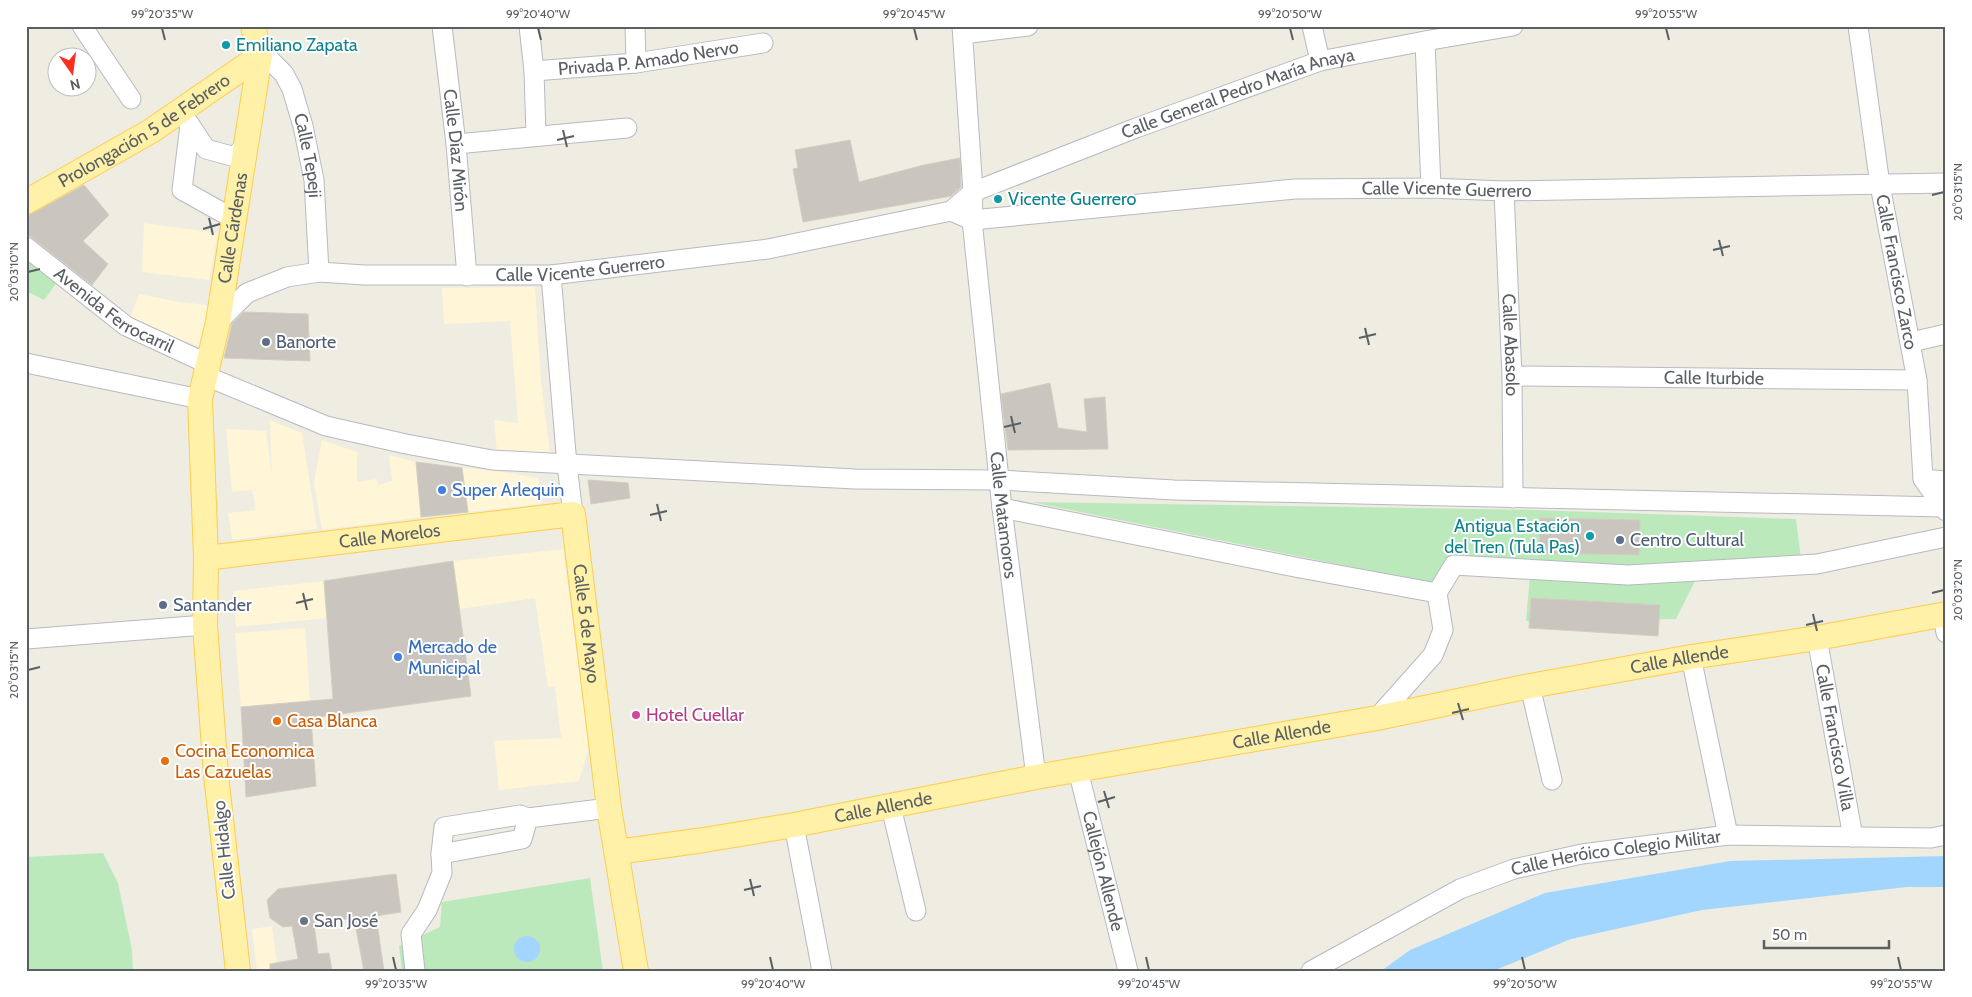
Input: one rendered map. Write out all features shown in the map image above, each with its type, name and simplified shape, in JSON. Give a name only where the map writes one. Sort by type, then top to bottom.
[{"type":"main road","points":[[253,26],[260,56]]},
{"type":"main road","name":"Prolongación 5 de Febrero","points":[[26,202],[151,131],[183,119],[260,56]]},
{"type":"main road","name":"Calle Cárdenas","points":[[200,400],[218,322],[260,56]]},
{"type":"main road","name":"Calle Hidalgo","points":[[200,400],[206,558],[205,625],[216,775],[238,971]]},
{"type":"main road","name":"Calle Morelos","points":[[206,558],[573,514]]},
{"type":"main road","name":"Calle 5 de Mayo","points":[[573,514],[609,808],[636,971]]},
{"type":"main road","name":"Calle Allende","points":[[617,852],[794,825],[1036,777],[1377,718],[1530,686],[1692,657],[1945,620]]},
{"type":"street","points":[[82,26],[131,99]]},
{"type":"street","name":"Calle Díaz Mirón","points":[[442,26],[456,144],[467,276]]},
{"type":"street","points":[[529,26],[534,71],[536,136]]},
{"type":"street","points":[[636,26],[636,63]]},
{"type":"street","points":[[963,30],[1028,26]]},
{"type":"street","points":[[1312,26],[1320,61]]},
{"type":"street","name":"Calle General Pedro María Anaya","points":[[973,192],[1136,128],[1320,61],[1469,30],[1513,26]]},
{"type":"street","name":"Calle Francisco Zarco","points":[[1858,26],[1880,185],[1917,380],[1923,479]]},
{"type":"street","name":"Calle Matamoros","points":[[963,30],[973,192],[972,220],[1002,508],[1036,777]]},
{"type":"street","points":[[1425,40],[1431,188]]},
{"type":"street","name":"Privada P. Amado Nervo","points":[[534,71],[636,63],[763,43]]},
{"type":"street","name":"Calle Tepeji","points":[[260,56],[272,61],[284,74],[292,89],[303,126],[314,180],[320,272]]},
{"type":"street","points":[[183,119],[206,149],[235,156],[246,144]]},
{"type":"street","points":[[183,119],[182,190],[234,219]]},
{"type":"street","points":[[456,144],[627,128]]},
{"type":"street","name":"Calle Vicente Guerrero","points":[[951,211],[972,220],[1295,189],[1431,188],[1504,191],[1946,183]]},
{"type":"street","name":"Calle Abasolo","points":[[1504,191],[1512,376],[1513,498]]},
{"type":"street","name":"Calle Vicente Guerrero","points":[[218,322],[247,293],[287,277],[320,272],[364,275],[551,275],[768,249],[951,211],[973,192]]},
{"type":"street","name":"Avenida Ferrocarril","points":[[26,247],[126,326],[207,370],[326,426],[406,444],[492,460],[855,480],[1000,480],[1174,490],[1944,509]]},
{"type":"street","name":"Calle 5 de Mayo","points":[[551,275],[573,514]]},
{"type":"street","points":[[1911,342],[1946,334]]},
{"type":"street","points":[[26,363],[200,400]]},
{"type":"street","name":"Calle Iturbide","points":[[1512,376],[1917,380]]},
{"type":"street","points":[[1923,479],[1946,481]]},
{"type":"street","points":[[1923,479],[1944,509]]},
{"type":"street","points":[[1002,508],[1290,566],[1437,593]]},
{"type":"street","points":[[1377,718],[1433,655],[1443,630],[1437,593],[1454,565],[1628,574],[1817,564],[1946,537]]},
{"type":"street","points":[[26,639],[205,625]]},
{"type":"street","name":"Calle Francisco Villa","points":[[1817,638],[1853,837]]},
{"type":"street","points":[[1692,657],[1728,835]]},
{"type":"street","points":[[1530,686],[1552,780]]},
{"type":"street","name":"Callejón Allende","points":[[1078,770],[1128,971]]},
{"type":"street","points":[[891,807],[916,911]]},
{"type":"street","points":[[415,971],[411,934],[427,910],[442,873],[441,854],[444,827],[520,814],[528,818],[609,808]]},
{"type":"street","points":[[441,854],[522,839],[528,818]]},
{"type":"street","points":[[794,825],[822,971]]},
{"type":"street","name":"Calle Heróico Colegio Militar","points":[[1310,971],[1460,889],[1514,869],[1582,854],[1728,835],[1931,838],[1946,835]]},
{"type":"shaded area","points":[[144,223],[218,233],[209,280],[142,272]]},
{"type":"shaded area","points":[[535,287],[541,381],[550,453],[497,452],[494,420],[518,423],[510,321],[444,324],[442,288]]},
{"type":"shaded area","points":[[139,294],[179,302],[208,305],[203,347],[169,336],[130,318]]},
{"type":"shaded area","points":[[270,420],[302,433],[317,529],[232,540],[228,513],[256,510],[252,490],[232,492],[226,429],[266,431],[272,475]]},
{"type":"shaded area","points":[[322,440],[357,452],[357,482],[377,479],[378,485],[392,481],[389,455],[416,462],[421,517],[322,530],[314,482]]},
{"type":"shaded area","points":[[462,468],[489,470],[538,478],[541,504],[468,512]]},
{"type":"shaded area","points":[[563,549],[589,747],[579,781],[499,790],[494,741],[561,738],[555,686],[548,687],[535,598],[460,609],[453,561]]},
{"type":"shaded area","points":[[324,581],[327,618],[236,627],[233,591]]},
{"type":"shaded area","points":[[305,628],[310,701],[241,707],[235,633]]},
{"type":"shaded area","points":[[272,926],[278,971],[257,971],[252,929]]},
{"type":"green space","points":[[26,257],[60,278],[44,300],[26,291]]},
{"type":"green space","points":[[1031,502],[1534,510],[1796,519],[1802,567],[1695,581],[1676,619],[1526,621],[1530,576],[1450,561],[1436,584]]},
{"type":"green space","points":[[103,853],[118,883],[132,950],[133,971],[26,971],[26,857]]},
{"type":"green space","points":[[590,878],[603,971],[402,971],[399,946],[440,927],[442,902]]},
{"type":"water","points":[[1946,856],[1946,887],[1907,887],[1702,910],[1571,939],[1493,971],[1381,971],[1410,950],[1545,893],[1730,861]]},
{"type":"water","points":[[527,936],[536,940],[540,949],[536,958],[527,962],[518,958],[514,949],[518,940]]},
{"type":"building","points":[[850,140],[859,182],[924,165],[960,158],[961,187],[951,196],[803,222],[793,169],[798,168],[795,150]]},
{"type":"building","points":[[84,185],[109,215],[83,241],[108,264],[92,285],[26,233],[26,217]]},
{"type":"building","name":"Banorte","points":[[244,312],[308,314],[310,361],[224,358],[232,324]]},
{"type":"building","points":[[1050,383],[1058,428],[1087,432],[1084,399],[1105,397],[1108,449],[1008,450],[1001,394]]},
{"type":"building","name":"Super Arlequin","points":[[416,462],[462,468],[468,512],[421,517]]},
{"type":"building","points":[[588,480],[628,483],[630,498],[591,504]]},
{"type":"building","name":"Antigua Estación del Tren (Tula Pas)","points":[[1540,518],[1640,520],[1639,555],[1539,553]]},
{"type":"building","name":"Mercado de Municipal","points":[[453,561],[471,696],[311,718],[316,786],[246,797],[241,707],[333,699],[324,581]]},
{"type":"building","points":[[1531,598],[1660,605],[1658,636],[1529,628]]},
{"type":"building","name":"San José","points":[[396,874],[401,912],[376,916],[384,971],[364,971],[354,918],[314,924],[318,954],[329,953],[332,971],[270,971],[270,964],[298,959],[292,926],[283,927],[270,918],[267,900],[278,889]]},
{"type":"place","name":"Emiliano Zapata","points":[[226,45]]},
{"type":"place","name":"Vicente Guerrero","points":[[998,199]]},
{"type":"place","name":"Banorte","points":[[266,342]]},
{"type":"place","name":"Super Arlequin","points":[[442,490]]},
{"type":"place","name":"Antigua Estación del Tren (Tula Pas)","points":[[1590,536]]},
{"type":"place","name":"Centro Cultural","points":[[1620,540]]},
{"type":"place","name":"Santander","points":[[163,605]]},
{"type":"place","name":"Mercado de Municipal","points":[[398,657]]},
{"type":"place","name":"Hotel Cuellar","points":[[636,715]]},
{"type":"place","name":"Casa Blanca","points":[[277,721]]},
{"type":"place","name":"Cocina Economica Las Cazuelas","points":[[165,761]]},
{"type":"place","name":"San José","points":[[304,921]]}]
